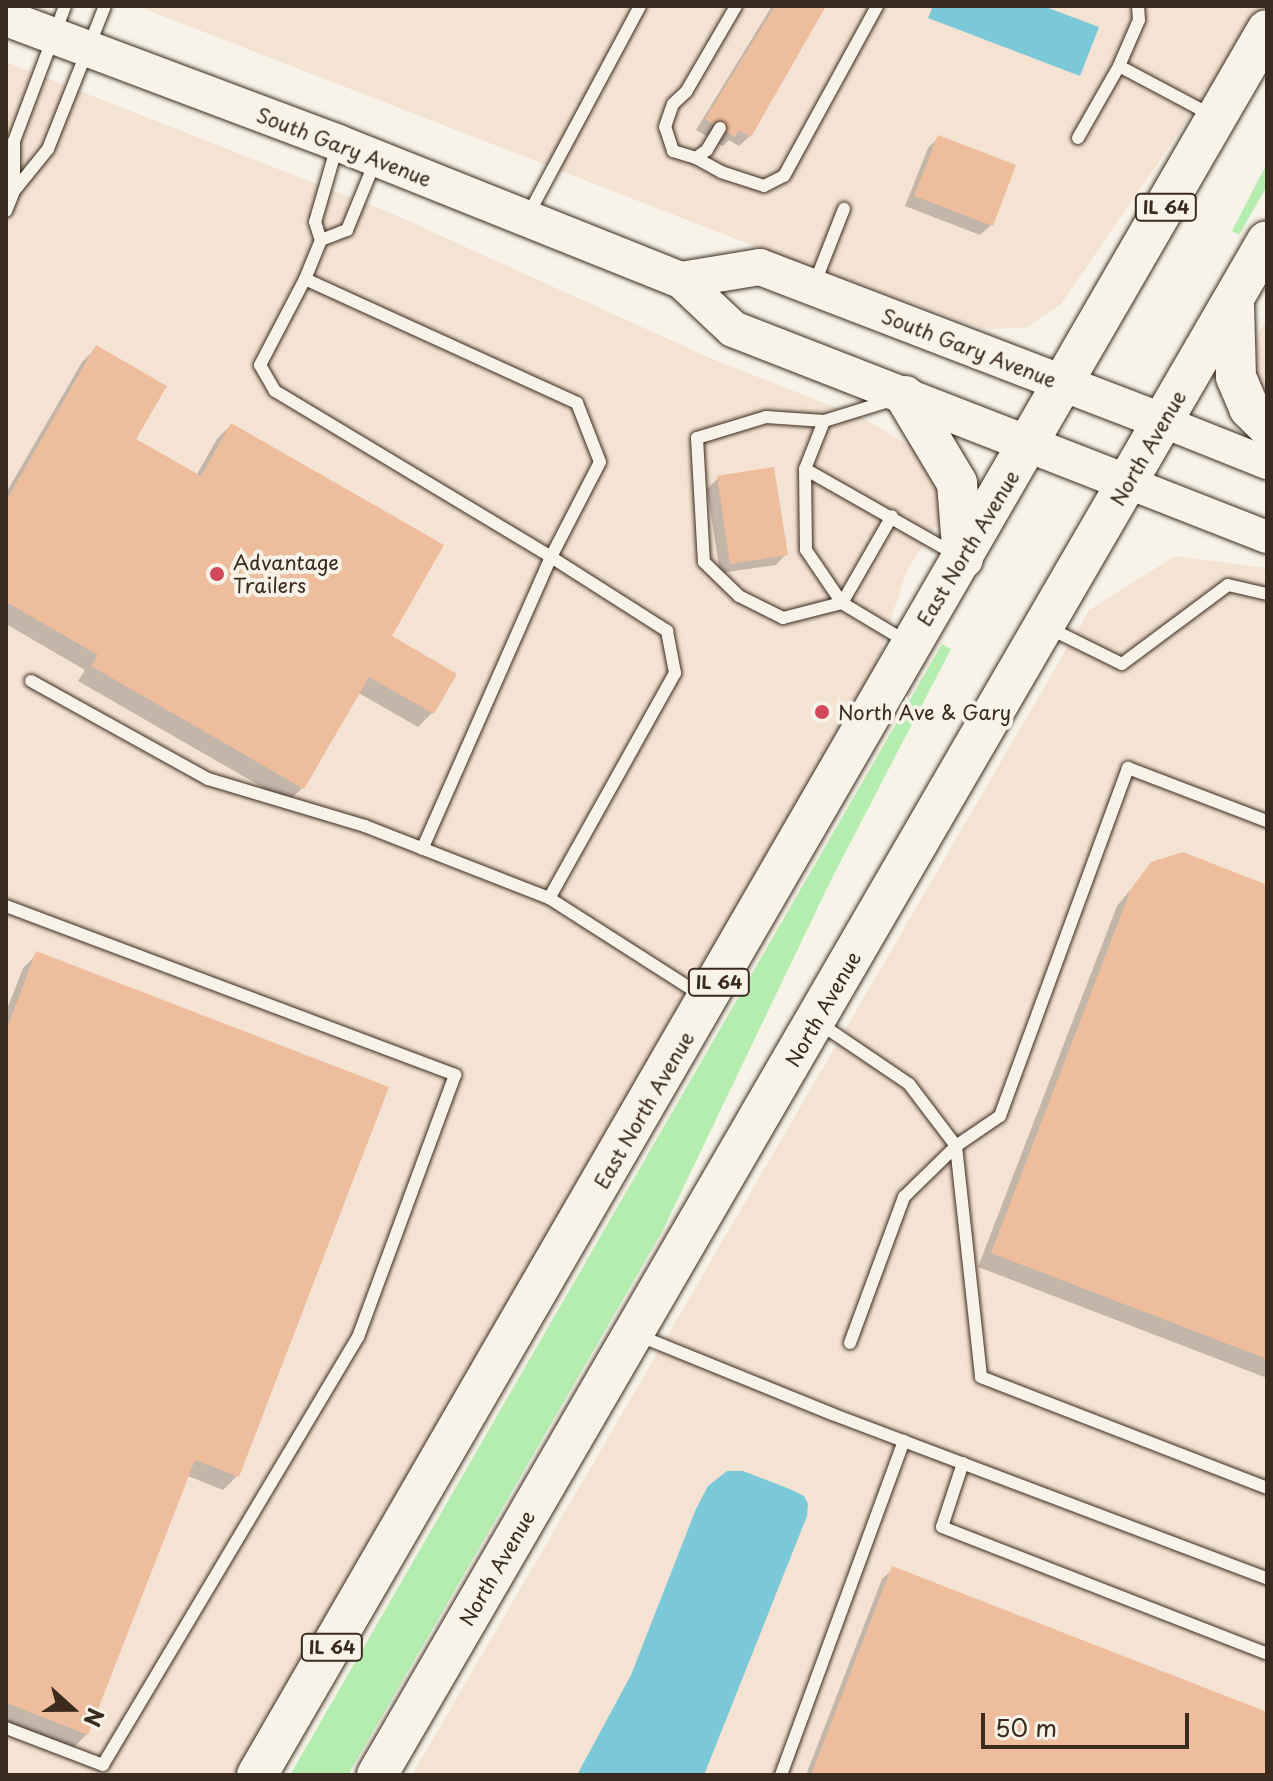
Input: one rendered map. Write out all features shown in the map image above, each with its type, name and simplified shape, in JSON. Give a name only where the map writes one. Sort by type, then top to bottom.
[{"type":"main road","name":"South Gary Avenue","points":[[6,18],[59,21],[88,50],[338,143],[681,280],[733,329],[1129,483]]},
{"type":"main road","name":"IL 64","points":[[1030,444],[1267,30]]},
{"type":"main road","name":"North Avenue","points":[[377,1775],[1267,241]]},
{"type":"main road","name":"South Gary Avenue","points":[[681,280],[760,267],[1164,422]]},
{"type":"main road","points":[[1234,302],[1236,377],[1249,408],[1267,426]]},
{"type":"main road","points":[[905,396],[957,483],[963,559]]},
{"type":"main road","name":"East North Avenue","points":[[257,1775],[1030,444]]},
{"type":"street","points":[[1164,422],[1267,463]]},
{"type":"street","points":[[1129,483],[1267,537]]},
{"type":"lane","points":[[10,186],[48,149],[105,6]]},
{"type":"lane","points":[[527,218],[640,6]]},
{"type":"lane","points":[[736,6],[686,92],[667,116],[665,127],[673,151],[696,158],[749,183],[764,186],[775,183],[791,165],[877,6]]},
{"type":"lane","points":[[1078,138],[1119,66],[1139,20],[1138,6]]},
{"type":"lane","points":[[6,211],[14,141],[59,21]]},
{"type":"lane","points":[[1119,66],[1216,117]]},
{"type":"lane","points":[[696,158],[707,150],[720,128]]},
{"type":"lane","points":[[338,143],[315,222],[321,240],[305,279],[260,365],[275,391],[551,557],[667,631],[675,673],[549,898]]},
{"type":"lane","points":[[321,240],[347,230],[376,158]]},
{"type":"lane","points":[[813,288],[844,209]]},
{"type":"lane","points":[[305,279],[577,403],[600,462],[551,557],[422,849]]},
{"type":"lane","points":[[892,516],[842,603],[783,618],[739,596],[704,562],[697,438],[766,417],[824,421],[905,396]]},
{"type":"lane","points":[[824,421],[805,469],[806,550],[842,603],[911,645]]},
{"type":"lane","points":[[805,469],[963,559]]},
{"type":"lane","points":[[1045,626],[1122,664],[1228,585],[1267,594]]},
{"type":"lane","points":[[31,681],[208,779],[365,826],[549,898],[708,1000]]},
{"type":"lane","points":[[850,1343],[904,1197],[956,1146],[1000,1116],[1128,768],[1267,821]]},
{"type":"lane","points":[[6,906],[455,1075],[358,1337],[103,1765],[6,1728]]},
{"type":"lane","points":[[816,1022],[909,1084],[956,1146],[981,1377],[1267,1488]]},
{"type":"lane","points":[[633,1333],[904,1441],[1267,1578]]},
{"type":"lane","points":[[781,1775],[904,1441]]},
{"type":"lane","points":[[963,1463],[942,1527],[1267,1654]]},
{"type":"shaded area","points":[[137,6],[1266,6],[1061,304],[1026,328],[984,329],[754,246]]},
{"type":"shaded area","points":[[6,62],[393,214],[710,358],[865,419],[912,447],[948,507],[907,570],[869,686],[239,1775],[6,1775]]},
{"type":"shaded area","points":[[1267,319],[1267,412],[1261,407],[1252,345]]},
{"type":"shaded area","points":[[1175,556],[1267,568],[1267,1775],[412,1775],[1089,610]]},
{"type":"green space","points":[[1267,163],[1267,186],[1239,235],[1232,231]]},
{"type":"green space","points":[[942,644],[951,649],[831,880],[662,1232],[348,1775],[290,1775]]},
{"type":"water","points":[[933,6],[1043,6],[1099,27],[1080,76],[928,18]]},
{"type":"water","points":[[727,1471],[743,1471],[792,1490],[804,1496],[808,1504],[807,1516],[704,1775],[577,1775],[631,1675],[696,1509],[708,1486]]},
{"type":"building","points":[[775,6],[826,6],[751,137],[739,130],[735,137],[705,119]]},
{"type":"building","points":[[938,135],[1016,165],[993,226],[914,196]]},
{"type":"building","name":"Advantage Trailers","points":[[96,345],[167,386],[136,439],[201,476],[231,423],[444,545],[392,636],[457,674],[434,714],[369,677],[304,789],[91,666],[98,655],[6,602],[6,501]]},
{"type":"building","points":[[774,467],[788,555],[730,564],[717,476]]},
{"type":"building","points":[[1183,852],[1267,885],[1267,1359],[991,1253],[1131,889],[1151,862]]},
{"type":"building","points":[[36,951],[389,1087],[239,1477],[195,1460],[88,1735],[6,1703],[6,1031]]},
{"type":"building","points":[[892,1566],[1267,1712],[1267,1775],[811,1775]]},
{"type":"place","name":"Advantage Trailers","points":[[217,574]]},
{"type":"place","name":"North Ave & Gary","points":[[822,712]]}]
